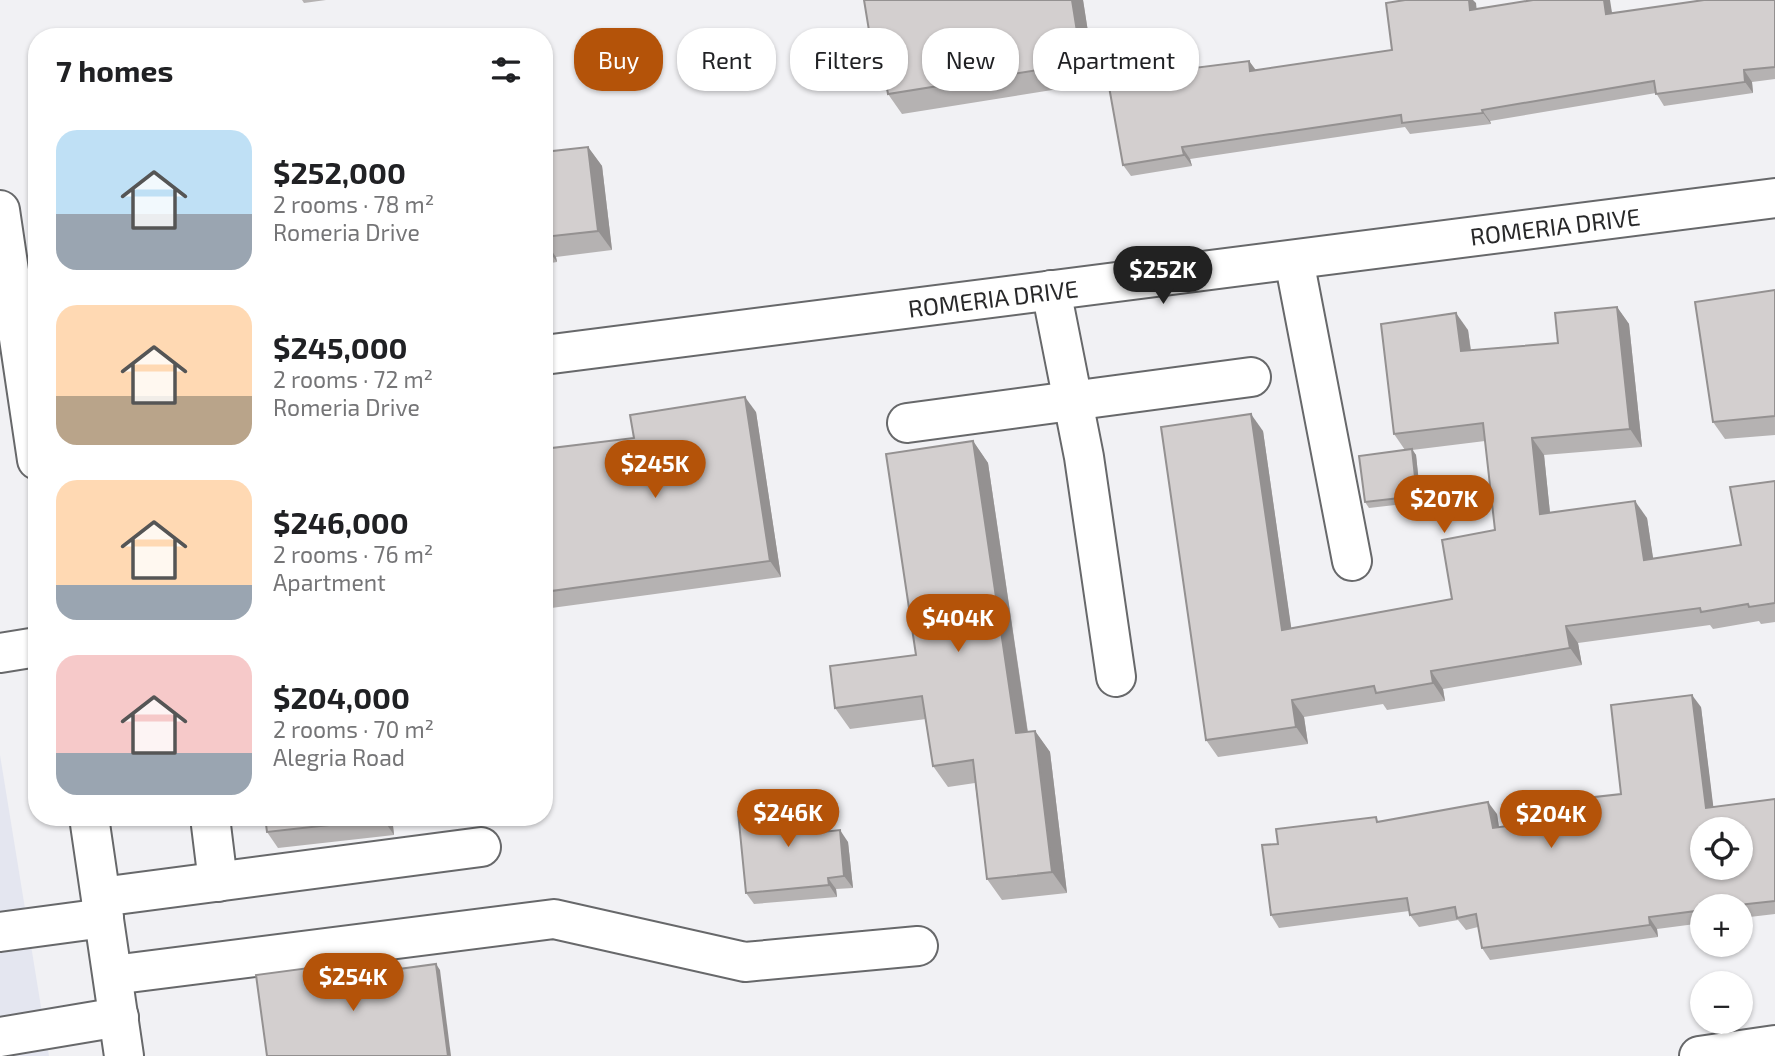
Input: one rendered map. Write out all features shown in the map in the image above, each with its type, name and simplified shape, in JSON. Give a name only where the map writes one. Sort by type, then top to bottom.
[{"type":"street","name":"ROMERIA DRIVE","points":[[553,354],[1775,198]]},
{"type":"street","points":[[0,210],[28,383]]},
{"type":"street","points":[[1294,260],[1352,561]]},
{"type":"street","points":[[1051,290],[1084,457],[1116,677]]},
{"type":"street","points":[[907,423],[1251,377]]},
{"type":"street","points":[[0,653],[28,648]]},
{"type":"street","points":[[90,826],[124,1056]]},
{"type":"street","points":[[211,826],[218,882]]},
{"type":"street","points":[[0,932],[218,882],[481,847]]},
{"type":"street","points":[[113,975],[554,919],[745,962],[918,946]]},
{"type":"street","points":[[0,1037],[119,1017]]},
{"type":"street","points":[[1699,1056],[1775,1045]]},
{"type":"shaded area","points":[[0,755],[49,1056],[0,1056]]},
{"type":"building","points":[[864,0],[1072,0],[1076,28],[1033,28],[1033,71],[1019,73],[1019,28],[922,28],[922,89],[908,91],[908,28],[869,28]]},
{"type":"building","points":[[1405,0],[1469,0],[1470,10],[1533,0],[1604,0],[1606,14],[1704,0],[1775,0],[1775,67],[1744,70],[1745,82],[1656,94],[1654,81],[1482,110],[1483,113],[1402,123],[1401,115],[1182,147],[1184,155],[1123,165],[1110,91],[1199,91],[1199,67],[1249,61],[1250,71],[1392,50],[1386,3]]},
{"type":"building","points":[[588,147],[598,231],[553,236],[553,151]]},
{"type":"building","points":[[1775,290],[1775,416],[1713,422],[1695,302]]},
{"type":"building","points":[[1617,307],[1630,429],[1532,438],[1540,514],[1635,501],[1644,560],[1741,545],[1730,487],[1775,481],[1775,603],[1749,607],[1748,604],[1701,612],[1700,608],[1566,626],[1570,648],[1431,671],[1433,683],[1376,693],[1374,686],[1292,700],[1296,727],[1206,740],[1161,427],[1251,414],[1282,630],[1452,599],[1442,540],[1495,530],[1483,423],[1394,434],[1381,324],[1456,313],[1461,351],[1558,343],[1555,313]]},
{"type":"building","points":[[745,397],[770,561],[553,591],[553,448],[634,438],[630,415]]},
{"type":"building","points":[[973,441],[1016,733],[1035,731],[1052,872],[987,879],[973,760],[933,766],[922,696],[835,708],[830,666],[916,655],[886,454]]},
{"type":"building","points":[[1412,449],[1417,496],[1365,502],[1359,456]]},
{"type":"building","points":[[1692,695],[1706,808],[1775,799],[1775,901],[1753,903],[1753,894],[1690,894],[1690,912],[1649,917],[1650,925],[1482,948],[1476,914],[1457,918],[1455,907],[1410,915],[1407,898],[1271,915],[1262,845],[1278,844],[1276,829],[1376,817],[1377,822],[1488,802],[1493,828],[1597,814],[1595,797],[1621,794],[1611,705]]},
{"type":"building","points":[[820,804],[823,832],[840,830],[844,876],[828,878],[829,885],[746,893],[738,812]]},
{"type":"building","points":[[266,826],[321,826],[267,832]]},
{"type":"building","points":[[346,963],[348,976],[436,964],[448,1056],[267,1056],[256,975]]}]
